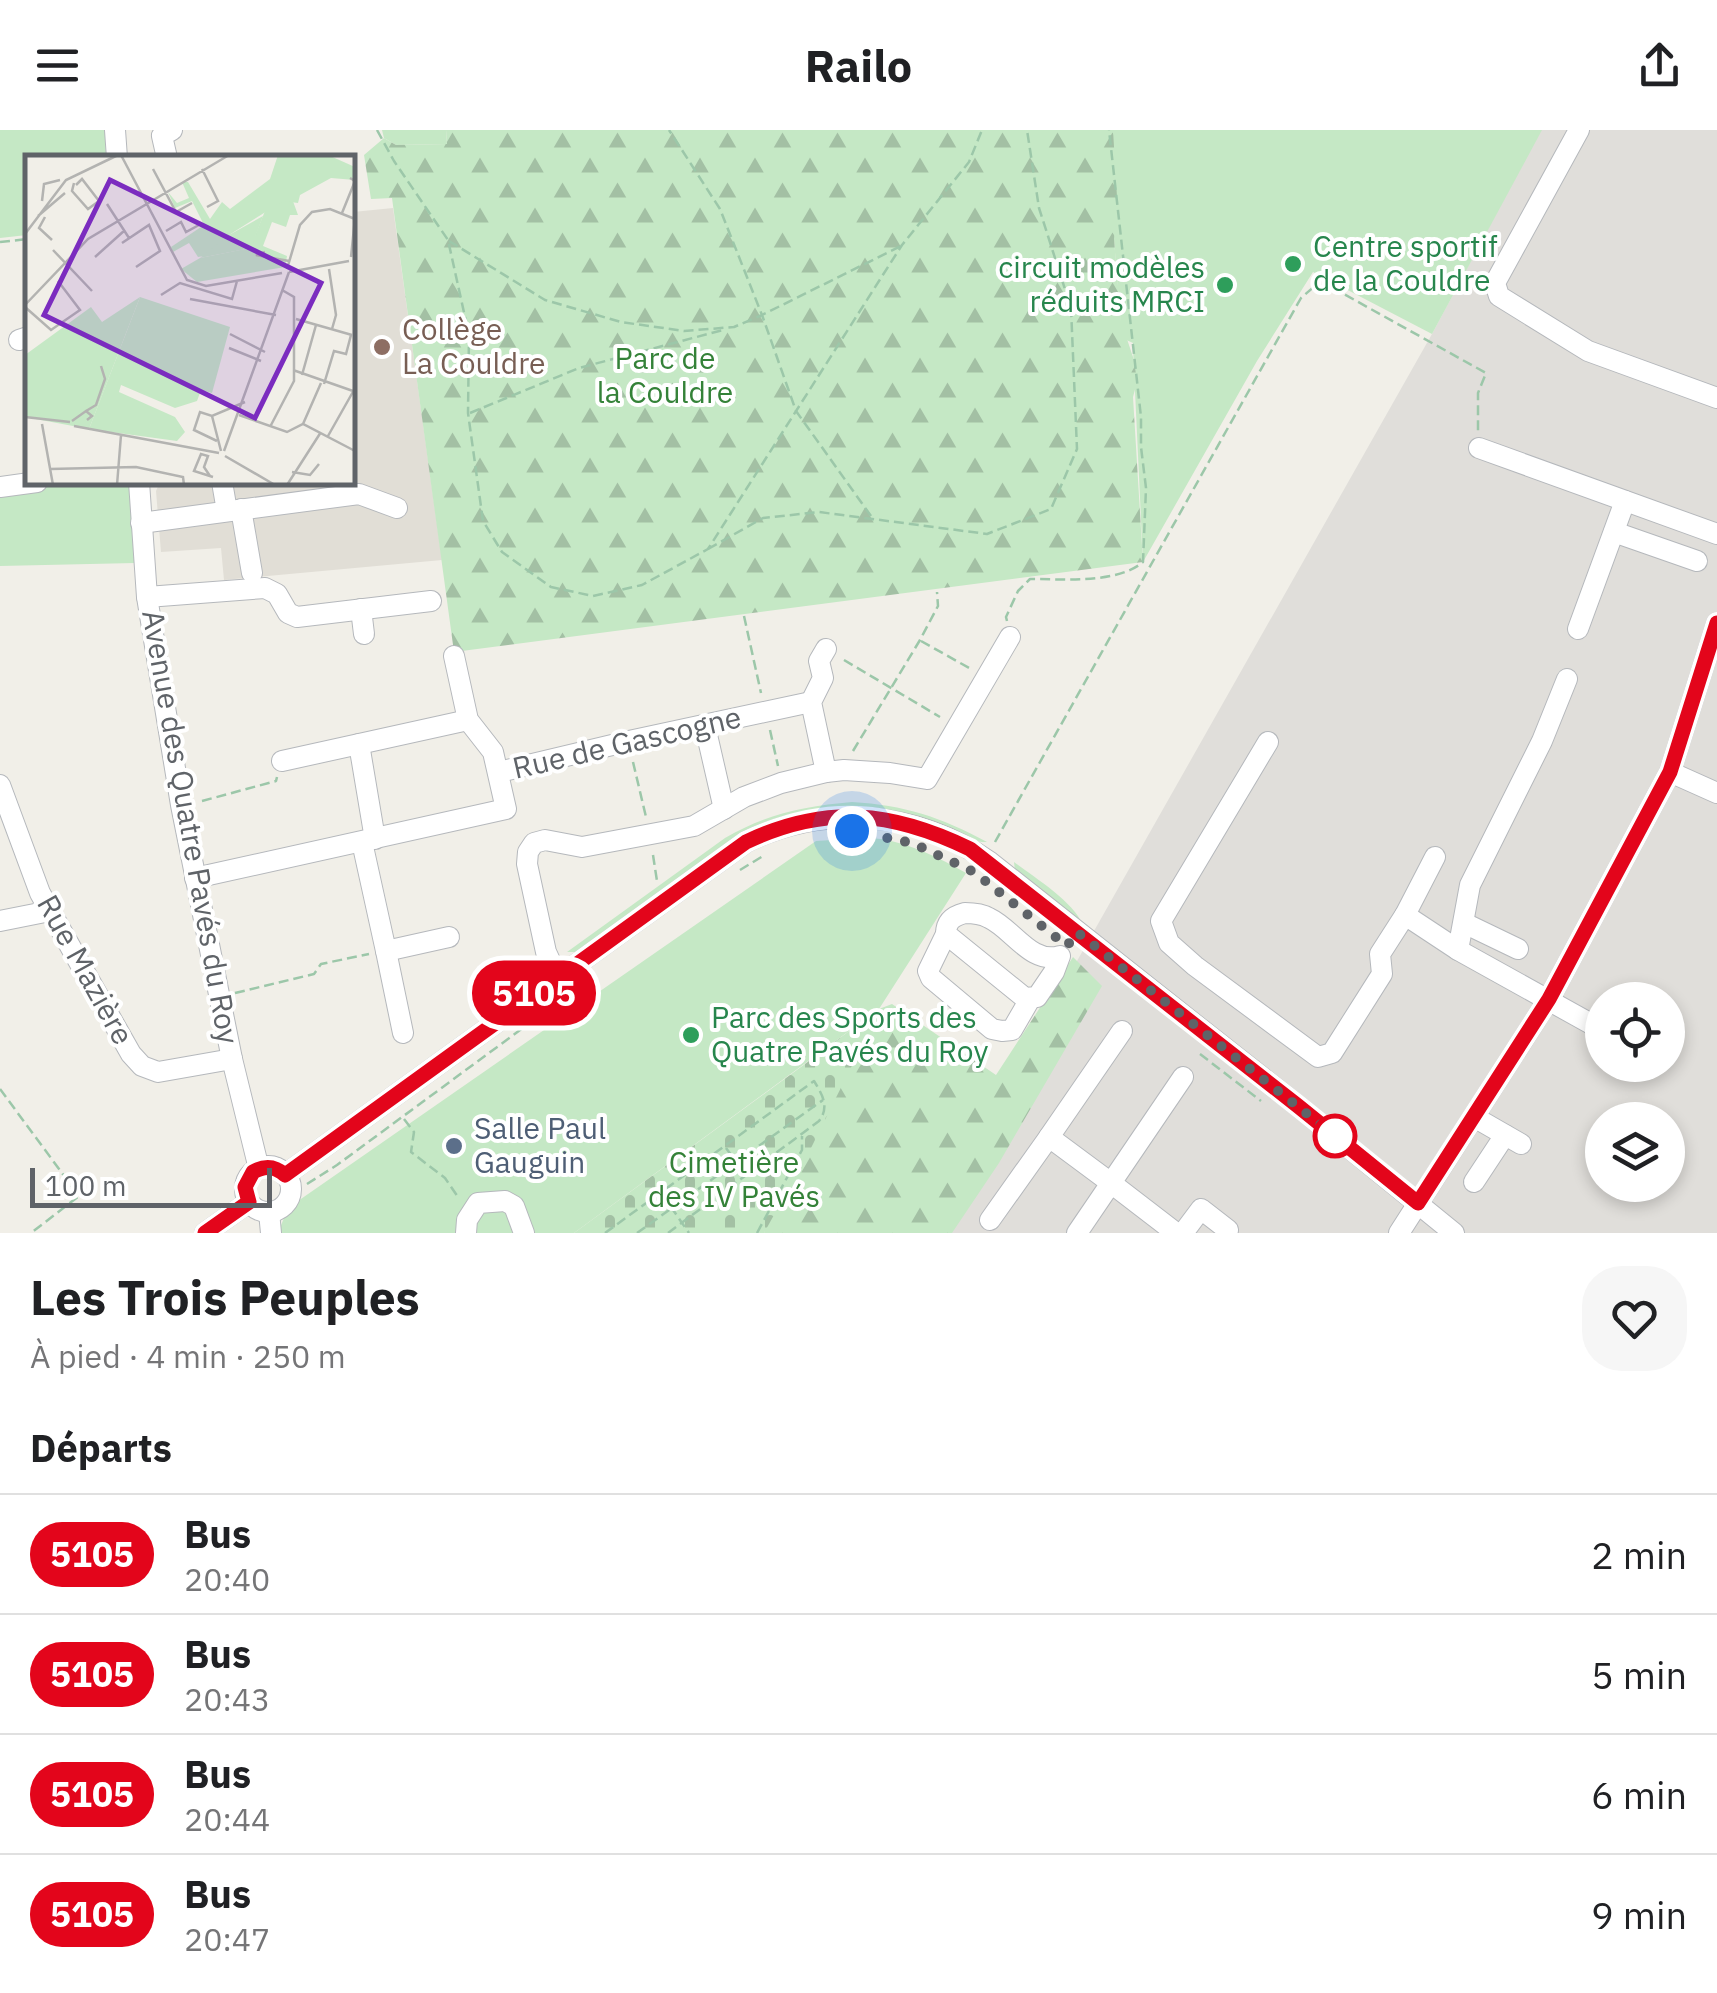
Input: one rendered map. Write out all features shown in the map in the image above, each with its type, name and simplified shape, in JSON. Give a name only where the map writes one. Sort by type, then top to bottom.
[{"type":"street","points":[[116,130],[117,155]]},
{"type":"street","points":[[165,155],[162,136],[172,130]]},
{"type":"street","points":[[1579,130],[1495,282],[1499,296],[1588,351],[1717,398]]},
{"type":"street","points":[[1479,448],[1717,534]]},
{"type":"street","points":[[0,488],[25,484]]},
{"type":"street","name":"Avenue des Quatre Pavés du Roy","points":[[141,485],[147,598],[181,805],[258,1169]]},
{"type":"street","points":[[223,485],[252,572]]},
{"type":"street","points":[[141,523],[359,494],[397,508]]},
{"type":"street","points":[[1578,629],[1625,501]]},
{"type":"street","points":[[1614,532],[1698,561]]},
{"type":"street","points":[[147,598],[266,588],[276,594],[288,614],[297,617],[431,601]]},
{"type":"street","points":[[361,610],[364,634]]},
{"type":"street","points":[[1399,1233],[1549,999],[1670,772],[1717,623]]},
{"type":"street","points":[[557,976],[546,952],[527,864],[534,843],[545,840],[582,846],[694,826],[744,796],[781,782],[835,771],[890,773],[927,780],[1010,637]]},
{"type":"street","points":[[826,649],[819,661],[823,678],[811,702],[835,771]]},
{"type":"street","points":[[454,656],[468,720],[493,752],[499,772]]},
{"type":"street","points":[[1458,950],[1470,885],[1542,742],[1567,679]]},
{"type":"street","name":"Rue de Gascogne","points":[[196,878],[506,810],[499,772],[811,702]]},
{"type":"street","points":[[282,761],[468,720]]},
{"type":"street","points":[[707,734],[724,809]]},
{"type":"street","points":[[1268,742],[1161,920],[1169,942],[1195,966],[1313,1054],[1318,1057],[1332,1052],[1382,974],[1380,954],[1435,857]]},
{"type":"street","points":[[358,744],[368,840],[403,1033]]},
{"type":"street","points":[[1670,772],[1717,793]]},
{"type":"street","name":"Rue Mazière","points":[[0,786],[40,893],[131,1054],[142,1066],[158,1072],[232,1059]]},
{"type":"street","points":[[288,1181],[557,976],[746,842],[790,824],[869,817],[918,826],[986,859],[1454,1233]]},
{"type":"street","points":[[0,920],[50,911]]},
{"type":"street","points":[[1030,998],[1012,1030],[992,1029],[931,978],[928,971],[951,918],[965,913],[992,918],[1041,958],[1060,956]]},
{"type":"street","points":[[1405,915],[1458,950],[1585,1020]]},
{"type":"street","points":[[1464,923],[1518,948]]},
{"type":"street","points":[[946,934],[1025,998],[1030,998],[1037,996],[1077,932]]},
{"type":"street","points":[[386,951],[449,937]]},
{"type":"street","points":[[990,1220],[1122,1031]]},
{"type":"street","points":[[1077,1233],[1183,1077]]},
{"type":"street","points":[[1474,1116],[1513,1139],[1474,1182]]},
{"type":"street","points":[[1049,1137],[1179,1233],[1201,1209],[1228,1230]]},
{"type":"street","points":[[273,1167],[288,1181],[287,1202],[270,1223],[249,1202],[246,1182],[258,1169],[273,1167]]},
{"type":"street","points":[[468,1223],[478,1203],[505,1201],[514,1206],[524,1233]]},
{"type":"street","points":[[204,1233],[249,1202]]},
{"type":"path","points":[[377,130],[448,240],[468,335],[468,414],[483,521],[502,552],[551,587],[592,596],[642,584],[763,518],[819,512],[986,534],[1051,510],[1078,450],[1071,308],[1038,208],[1026,130]]},
{"type":"path","points":[[669,130],[720,209],[796,411],[873,519]]},
{"type":"path","points":[[708,549],[902,245],[970,162],[982,130]]},
{"type":"path","points":[[1010,637],[1006,617],[1018,591],[1030,579],[1117,575],[1144,562],[1146,488],[1140,447],[1141,417],[1109,130]]},
{"type":"path","points":[[0,242],[25,239]]},
{"type":"path","points":[[448,240],[545,300],[621,322],[684,332],[734,327]]},
{"type":"path","points":[[468,414],[579,368],[734,327],[902,245]]},
{"type":"path","points":[[986,859],[1291,315],[1316,284],[1332,288],[1486,372],[1478,393],[1479,448]]},
{"type":"path","points":[[835,771],[847,760],[920,640],[938,606],[937,592]]},
{"type":"path","points":[[920,640],[986,678]]},
{"type":"path","points":[[826,649],[958,727]]},
{"type":"path","points":[[631,751],[660,902]]},
{"type":"path","points":[[181,805],[276,782],[282,761]]},
{"type":"path","points":[[735,874],[764,855]]},
{"type":"path","points":[[219,996],[314,974],[321,964],[386,951]]},
{"type":"path","points":[[288,1181],[309,1183],[323,1174],[534,1019]]},
{"type":"path","points":[[1198,1052],[1263,1103]]},
{"type":"path","points":[[605,1233],[814,1081],[825,1098],[824,1116],[668,1233]]},
{"type":"path","points":[[0,1090],[79,1196],[31,1233]]},
{"type":"path","points":[[637,1233],[825,1098]]},
{"type":"path","points":[[403,1117],[414,1132],[410,1152],[445,1178],[468,1223]]},
{"type":"path","points":[[757,1233],[802,1150],[801,1134]]},
{"type":"path","points":[[725,1146],[746,1176]]},
{"type":"path","points":[[661,1192],[689,1233]]},
{"type":"shaded area","points":[[1541,130],[1717,130],[1717,1233],[923,1233],[1432,334]]},
{"type":"shaded area","name":"Collège La Couldre","points":[[393,208],[442,560],[224,580],[221,548],[161,552],[159,485],[355,485],[355,212]]},
{"type":"green space","points":[[0,130],[105,130],[106,155],[25,155],[25,235],[0,238]]},
{"type":"green space","points":[[382,130],[446,130],[447,144],[396,145],[384,138]]},
{"type":"green space","name":"Parc de la Couldre","points":[[446,130],[1113,130],[1117,197],[1114,239],[1121,321],[1137,382],[1133,397],[1143,562],[454,652],[392,198],[371,199],[364,155],[384,138],[396,145],[447,144]]},
{"type":"green space","name":"Centre sportif de la Couldre","points":[[1105,130],[1542,130],[1432,334],[1313,272],[1257,361],[1143,562],[1133,343],[1122,338]]},
{"type":"green space","points":[[59,485],[129,485],[135,563],[0,566],[0,493]]},
{"type":"green space","points":[[852,802],[922,814],[987,842],[901,815],[867,809],[843,808],[792,818],[729,842],[578,952],[567,952],[725,838],[786,812]]},
{"type":"green space","name":"Parc des Sports des Quatre Pavés du Roy","points":[[881,839],[903,844],[966,873],[879,1009],[574,1233],[278,1233],[298,1201],[816,841]]},
{"type":"green space","points":[[1014,862],[1062,899],[1083,925],[1015,871]]},
{"type":"green space","points":[[1073,957],[1102,986],[999,1163],[952,1233],[764,1233],[809,1061],[879,1009],[892,1004],[996,1075]]},
{"type":"green space","name":"Cimetière des IV Pavés","points":[[880,1009],[764,1233],[574,1233]]},
{"type":"bus line","name":"5105","points":[[205,1233],[249,1202],[245,1187],[253,1172],[273,1167],[285,1175],[746,842],[790,824],[844,817],[869,817],[918,826],[990,862],[1418,1203],[1549,999],[1670,772],[1717,623]]},
{"type":"place","name":"Centre sportif de la Couldre","points":[[1293,264]]},
{"type":"place","name":"circuit modèles réduits MRCI","points":[[1225,285]]},
{"type":"place","name":"Collège La Couldre","points":[[382,347]]},
{"type":"place","name":"Parc des Sports des Quatre Pavés du Roy","points":[[691,1035]]},
{"type":"place","name":"Salle Paul Gauguin","points":[[454,1146]]},
{"type":"route","points":[[852,831],[912,843],[974,872],[1067,946],[1077,932],[1335,1136]]}]
